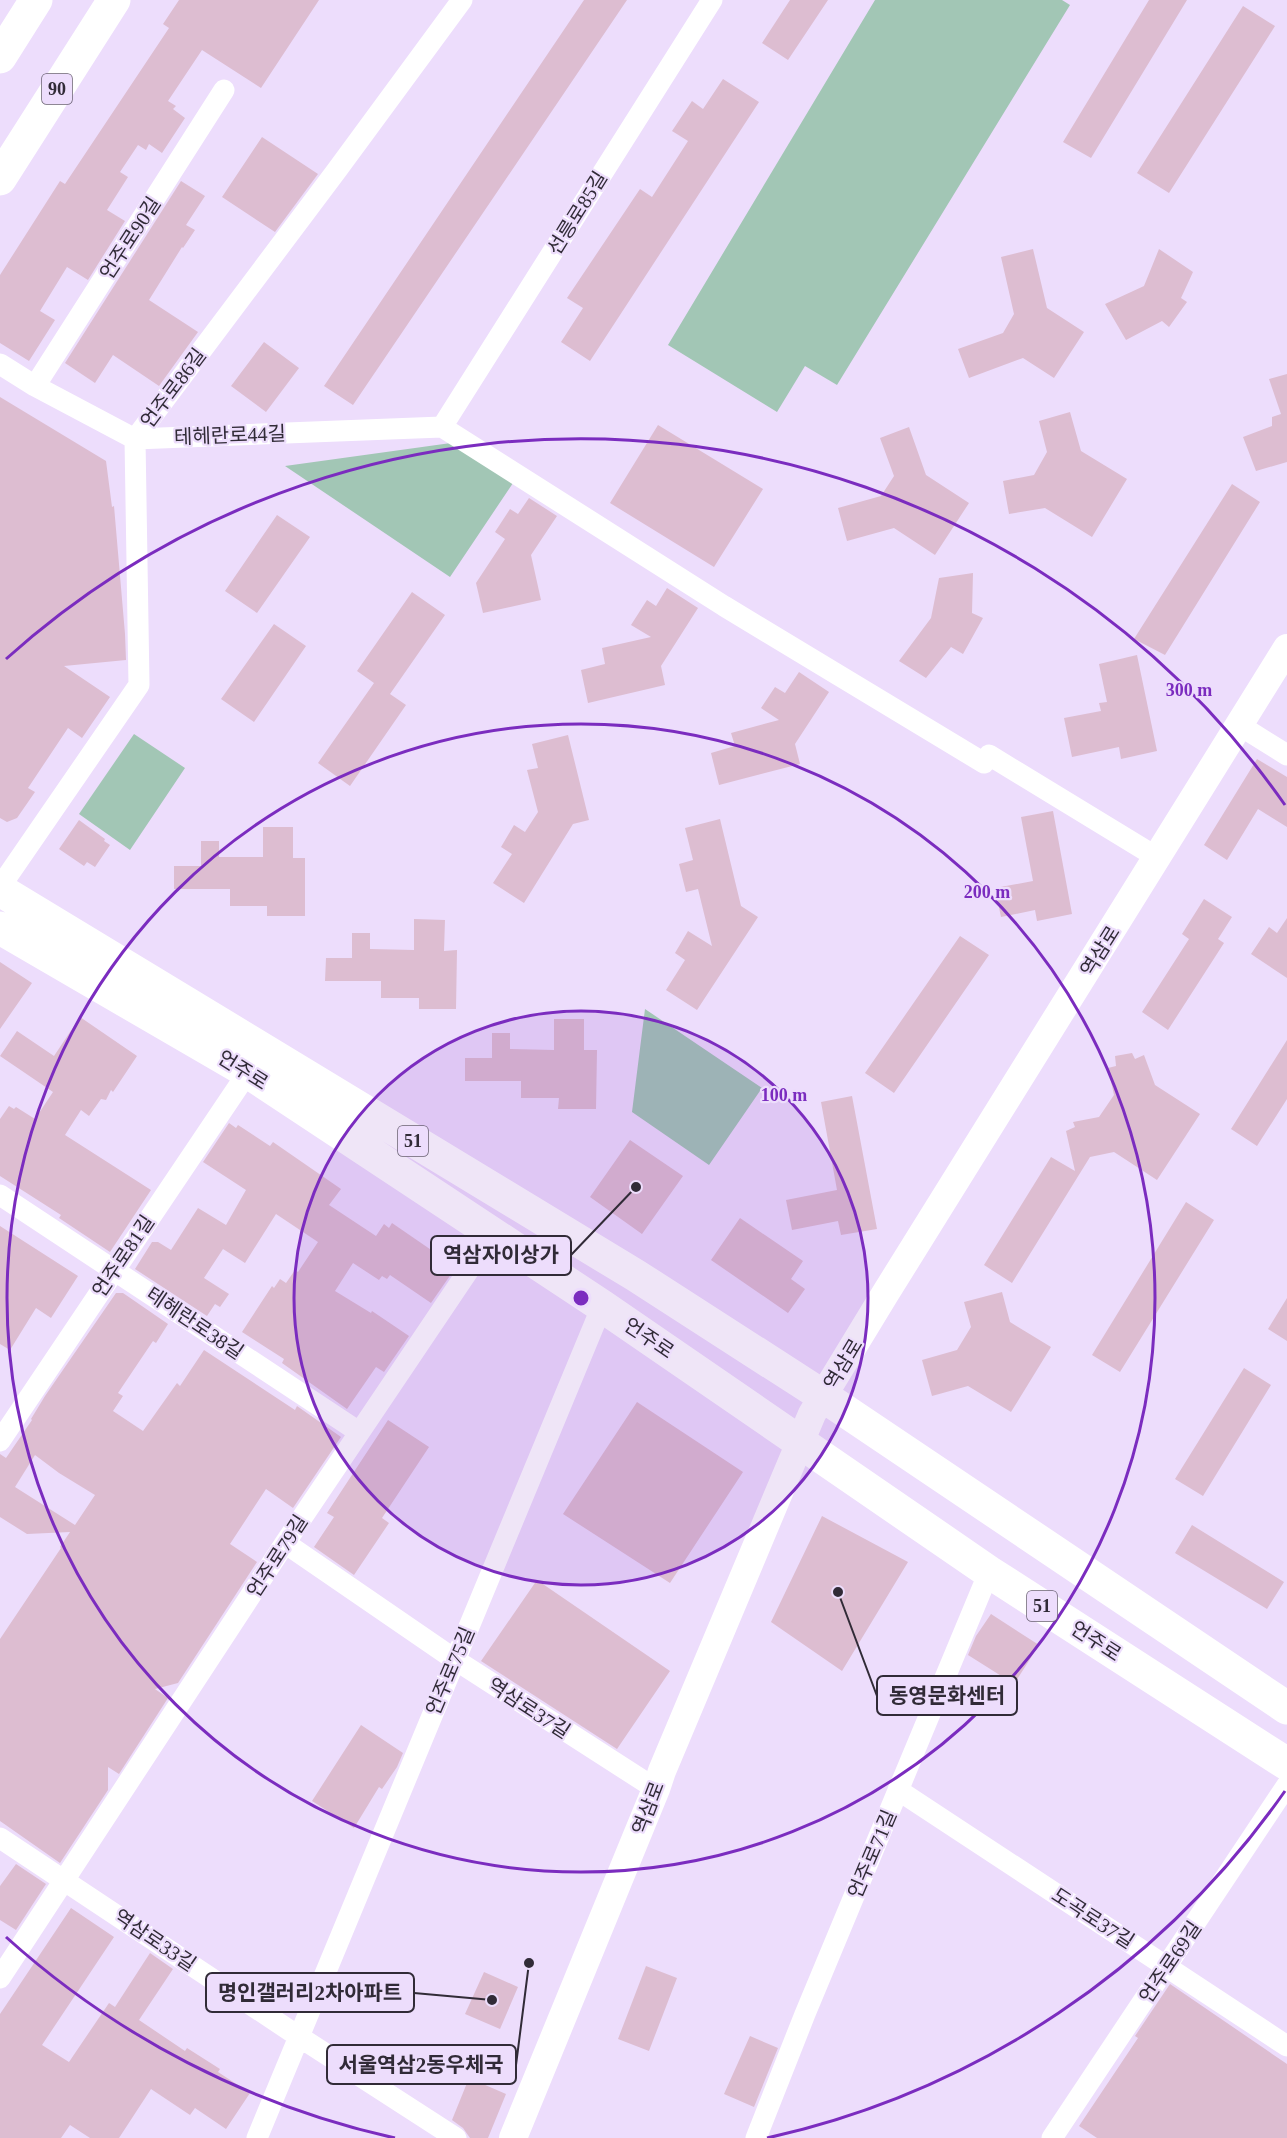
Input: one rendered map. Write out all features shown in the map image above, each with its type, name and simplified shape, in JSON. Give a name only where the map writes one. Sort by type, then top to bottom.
[{"type":"main road","points":[[0,57],[36,0]]},
{"type":"main road","name":"90","points":[[0,178],[114,0]]},
{"type":"main road","name":"역삼로","points":[[513,2138],[666,1761],[800,1441],[823,1396],[1287,648]]},
{"type":"main road","name":"언주로","points":[[0,889],[635,1275],[823,1396],[1287,1708]]},
{"type":"main road","name":"언주로","points":[[0,928],[248,1072],[602,1306],[989,1572],[1287,1764]]},
{"type":"street","name":"언주로86길","points":[[0,889],[139,685],[135,439],[462,0]]},
{"type":"street","name":"선릉로85길","points":[[442,427],[711,0]]},
{"type":"street","name":"언주로90길","points":[[35,386],[224,90]]},
{"type":"street","points":[[0,364],[35,386],[135,439]]},
{"type":"street","points":[[442,427],[723,606],[1158,858]]},
{"type":"street","name":"테헤란로44길","points":[[135,439],[442,427]]},
{"type":"street","points":[[1239,725],[1287,755]]},
{"type":"street","name":"언주로81길","points":[[0,1441],[248,1072]]},
{"type":"street","name":"테헤란로38길","points":[[0,1195],[359,1432]]},
{"type":"street","name":"언주로79길","points":[[0,1978],[285,1543],[493,1233]]},
{"type":"street","name":"언주로75길","points":[[256,2138],[602,1306]]},
{"type":"street","name":"역삼로37길","points":[[285,1543],[454,1659],[656,1790]]},
{"type":"street","name":"언주로71길","points":[[756,2138],[989,1572]]},
{"type":"street","name":"언주로69길","points":[[1053,2138],[1287,1785]]},
{"type":"street","name":"도곡로37길","points":[[898,1790],[1287,2046]]},
{"type":"street","name":"역삼로33길","points":[[0,1838],[456,2138]]},
{"type":"green space","points":[[875,0],[1062,0],[1070,5],[837,385],[805,366],[777,412],[668,345]]},
{"type":"green space","points":[[451,443],[513,483],[450,577],[285,466]]},
{"type":"green space","points":[[134,734],[185,768],[130,850],[79,814]]},
{"type":"green space","points":[[645,1009],[762,1088],[709,1165],[632,1112]]},
{"type":"building","points":[[179,0],[319,0],[261,88],[202,50],[168,101],[176,106],[173,109],[185,118],[162,153],[149,144],[146,150],[138,145],[120,172],[128,177],[107,210],[125,221],[88,280],[67,267],[40,311],[55,320],[29,361],[0,343],[0,275],[60,181],[65,184],[169,28],[163,24]]},
{"type":"building","points":[[584,0],[627,0],[353,405],[324,386]]},
{"type":"building","points":[[790,0],[828,0],[788,60],[762,43]]},
{"type":"building","points":[[1149,0],[1187,0],[1091,158],[1063,142]]},
{"type":"building","points":[[1243,6],[1275,26],[1169,193],[1137,173]]},
{"type":"building","points":[[723,79],[759,102],[590,361],[561,342],[583,308],[567,298],[640,189],[652,197],[688,141],[672,131],[692,101],[703,109]]},
{"type":"building","points":[[262,137],[318,174],[275,232],[222,197]]},
{"type":"building","points":[[181,181],[205,196],[186,225],[195,230],[149,300],[198,332],[159,386],[113,355],[95,383],[65,363]]},
{"type":"building","points":[[1033,249],[1047,308],[1084,332],[1054,378],[1023,358],[969,378],[958,349],[1003,333],[1014,314],[1001,257]]},
{"type":"building","points":[[1159,249],[1193,272],[1181,298],[1187,302],[1169,327],[1162,321],[1126,340],[1105,304],[1144,286]]},
{"type":"building","points":[[264,342],[299,368],[266,412],[231,386]]},
{"type":"building","points":[[1287,374],[1287,462],[1256,471],[1243,437],[1272,426],[1272,417],[1281,414],[1269,379]]},
{"type":"building","points":[[0,397],[106,461],[112,507],[114,506],[126,660],[64,666],[110,697],[82,738],[68,728],[28,788],[35,792],[17,818],[7,822],[0,818]]},
{"type":"building","points":[[1070,412],[1081,451],[1127,479],[1092,537],[1045,508],[1009,514],[1003,481],[1034,475],[1047,452],[1039,421]]},
{"type":"building","points":[[658,425],[763,489],[714,567],[610,503]]},
{"type":"building","points":[[909,427],[926,475],[969,503],[935,555],[894,528],[847,541],[838,508],[881,496],[894,476],[880,438]]},
{"type":"building","points":[[1232,484],[1260,502],[1165,655],[1134,639]]},
{"type":"building","points":[[529,498],[557,516],[531,555],[541,600],[483,613],[476,583],[505,539],[495,532],[510,509],[518,514]]},
{"type":"building","points":[[277,515],[310,537],[257,613],[225,591]]},
{"type":"building","points":[[973,573],[972,613],[983,618],[963,654],[951,647],[926,678],[899,661],[931,618],[939,578]]},
{"type":"building","points":[[667,588],[698,608],[661,666],[665,685],[588,703],[581,670],[605,664],[602,648],[651,637],[631,625],[647,600],[656,606]]},
{"type":"building","points":[[412,592],[445,615],[390,694],[406,705],[350,786],[318,763],[374,683],[357,671]]},
{"type":"building","points":[[274,624],[306,646],[254,722],[221,699]]},
{"type":"building","points":[[1137,655],[1157,751],[1121,759],[1119,747],[1072,757],[1064,718],[1101,711],[1099,703],[1107,702],[1099,664]]},
{"type":"building","points":[[799,672],[829,692],[795,744],[800,764],[719,785],[711,753],[735,746],[731,733],[779,720],[761,708],[775,687],[785,693]]},
{"type":"building","points":[[568,735],[589,820],[573,824],[524,903],[493,883],[512,854],[501,847],[514,825],[525,832],[538,812],[527,770],[538,768],[532,744]]},
{"type":"building","points":[[1257,759],[1287,777],[1287,827],[1258,809],[1227,860],[1204,845]]},
{"type":"building","points":[[1053,811],[1072,914],[1037,921],[1035,910],[1001,917],[995,888],[1033,881],[1021,817]]},
{"type":"building","points":[[720,819],[741,906],[758,917],[697,1010],[666,990],[685,960],[675,953],[688,931],[712,946],[698,889],[686,892],[679,864],[693,860],[685,828]]},
{"type":"building","points":[[79,820],[110,845],[95,867],[87,862],[84,866],[59,849]]},
{"type":"building","points":[[263,827],[293,827],[293,858],[305,858],[305,916],[267,916],[267,906],[230,906],[230,889],[174,889],[174,866],[201,866],[201,841],[219,841],[219,857],[263,857]]},
{"type":"building","points":[[1204,899],[1232,917],[1218,939],[1224,943],[1168,1030],[1142,1012],[1189,939],[1182,934]]},
{"type":"building","points":[[1287,918],[1287,978],[1251,954],[1269,927],[1277,933]]},
{"type":"building","points":[[414,919],[445,920],[444,951],[457,950],[456,1009],[419,1009],[419,998],[381,998],[381,981],[325,981],[326,958],[352,958],[352,933],[370,933],[370,949],[414,950]]},
{"type":"building","points":[[960,936],[989,955],[894,1093],[865,1073]]},
{"type":"building","points":[[0,962],[32,983],[0,1029]]},
{"type":"building","points":[[80,1017],[137,1056],[106,1100],[101,1099],[89,1116],[81,1110],[65,1135],[151,1190],[110,1252],[59,1218],[61,1215],[0,1176],[0,1119],[9,1106],[14,1109],[16,1107],[35,1119],[53,1092],[0,1056],[17,1031],[54,1056]]},
{"type":"building","points":[[554,1019],[584,1019],[584,1050],[597,1050],[596,1109],[558,1109],[559,1098],[521,1098],[521,1081],[465,1081],[465,1058],[492,1058],[492,1033],[510,1033],[510,1049],[554,1050]]},
{"type":"building","points":[[1287,1040],[1287,1099],[1257,1146],[1231,1129]]},
{"type":"building","points":[[1132,1053],[1135,1059],[1144,1055],[1155,1085],[1200,1114],[1157,1180],[1114,1152],[1090,1157],[1012,1283],[984,1265],[1051,1157],[1075,1171],[1066,1131],[1075,1127],[1073,1122],[1099,1117],[1114,1095],[1108,1068],[1116,1066],[1115,1056]]},
{"type":"building","points":[[852,1096],[877,1229],[841,1235],[838,1221],[792,1230],[786,1200],[837,1190],[821,1102]]},
{"type":"building","points":[[229,1123],[236,1128],[238,1125],[270,1146],[273,1142],[341,1189],[329,1205],[376,1236],[384,1224],[389,1228],[392,1223],[456,1267],[431,1303],[390,1275],[387,1279],[382,1276],[379,1280],[353,1263],[335,1291],[371,1313],[372,1311],[409,1336],[384,1372],[376,1367],[347,1409],[282,1363],[284,1359],[242,1332],[272,1286],[274,1288],[280,1279],[286,1283],[295,1270],[298,1272],[318,1242],[276,1214],[245,1263],[223,1249],[204,1278],[229,1294],[220,1307],[215,1304],[207,1316],[135,1269],[152,1242],[158,1242],[171,1250],[198,1208],[226,1225],[246,1190],[203,1162]]},
{"type":"building","points":[[630,1140],[683,1176],[642,1234],[590,1197]]},
{"type":"building","points":[[1186,1202],[1214,1220],[1120,1372],[1092,1355]]},
{"type":"building","points":[[740,1218],[803,1261],[791,1279],[805,1289],[788,1313],[711,1260]]},
{"type":"building","points":[[0,1226],[78,1276],[51,1318],[36,1308],[10,1350],[0,1344]]},
{"type":"building","points":[[1002,1292],[1010,1322],[1051,1347],[1011,1412],[968,1386],[932,1396],[922,1360],[957,1350],[971,1327],[964,1302]]},
{"type":"building","points":[[116,1293],[123,1293],[168,1324],[156,1343],[153,1341],[118,1393],[123,1396],[113,1411],[143,1431],[177,1383],[180,1386],[204,1350],[295,1410],[297,1406],[341,1437],[293,1508],[266,1489],[230,1544],[257,1562],[178,1683],[155,1689],[168,1698],[119,1774],[108,1767],[108,1790],[60,1863],[0,1821],[0,1639],[70,1532],[27,1534],[0,1517],[0,1454],[6,1458],[45,1396]],"holes":[[[35,1455],[95,1495],[75,1525],[15,1487]]]},
{"type":"building","points":[[1287,1298],[1287,1341],[1268,1329]]},
{"type":"building","points":[[1244,1368],[1271,1385],[1203,1496],[1175,1479]]},
{"type":"building","points":[[637,1402],[743,1472],[670,1583],[563,1514]]},
{"type":"building","points":[[388,1420],[429,1447],[382,1518],[389,1523],[354,1575],[314,1547],[334,1517],[327,1513]]},
{"type":"building","points":[[822,1516],[908,1562],[842,1671],[771,1622]]},
{"type":"building","points":[[1192,1525],[1284,1582],[1267,1609],[1175,1553]]},
{"type":"building","points":[[537,1580],[670,1671],[617,1749],[481,1661]]},
{"type":"building","points":[[991,1614],[1039,1645],[1014,1684],[968,1655],[976,1636]]},
{"type":"building","points":[[361,1725],[403,1753],[397,1767],[382,1789],[379,1787],[354,1828],[312,1801]]},
{"type":"building","points":[[16,1864],[46,1884],[16,1930],[0,1920],[0,1886]]},
{"type":"building","points":[[71,1908],[114,1937],[42,2045],[69,2062],[109,2003],[115,2007],[150,1953],[173,1969],[139,2020],[185,2051],[187,2048],[220,2069],[218,2072],[250,2093],[226,2129],[195,2108],[190,2115],[151,2089],[119,2138],[90,2138],[70,2125],[61,2138],[0,2138],[0,2014]]},
{"type":"building","points":[[646,1966],[677,1978],[649,2051],[618,2039]]},
{"type":"building","points":[[484,1972],[518,1987],[500,2029],[465,2014]]},
{"type":"building","points":[[1170,1984],[1287,2064],[1287,2138],[1097,2138],[1079,2126],[1138,2038],[1135,2036]]},
{"type":"building","points":[[750,2036],[778,2048],[754,2107],[724,2094]]},
{"type":"building","points":[[469,2078],[506,2094],[488,2138],[470,2138],[463,2128],[452,2120]]},
{"type":"place","name":"역삼자이상가","points":[[636,1187]]},
{"type":"place","name":"동영문화센터","points":[[838,1592]]},
{"type":"place","name":"서울역삼2동우체국","points":[[529,1963]]},
{"type":"place","name":"명인갤러리2차아파트","points":[[492,2000]]}]
